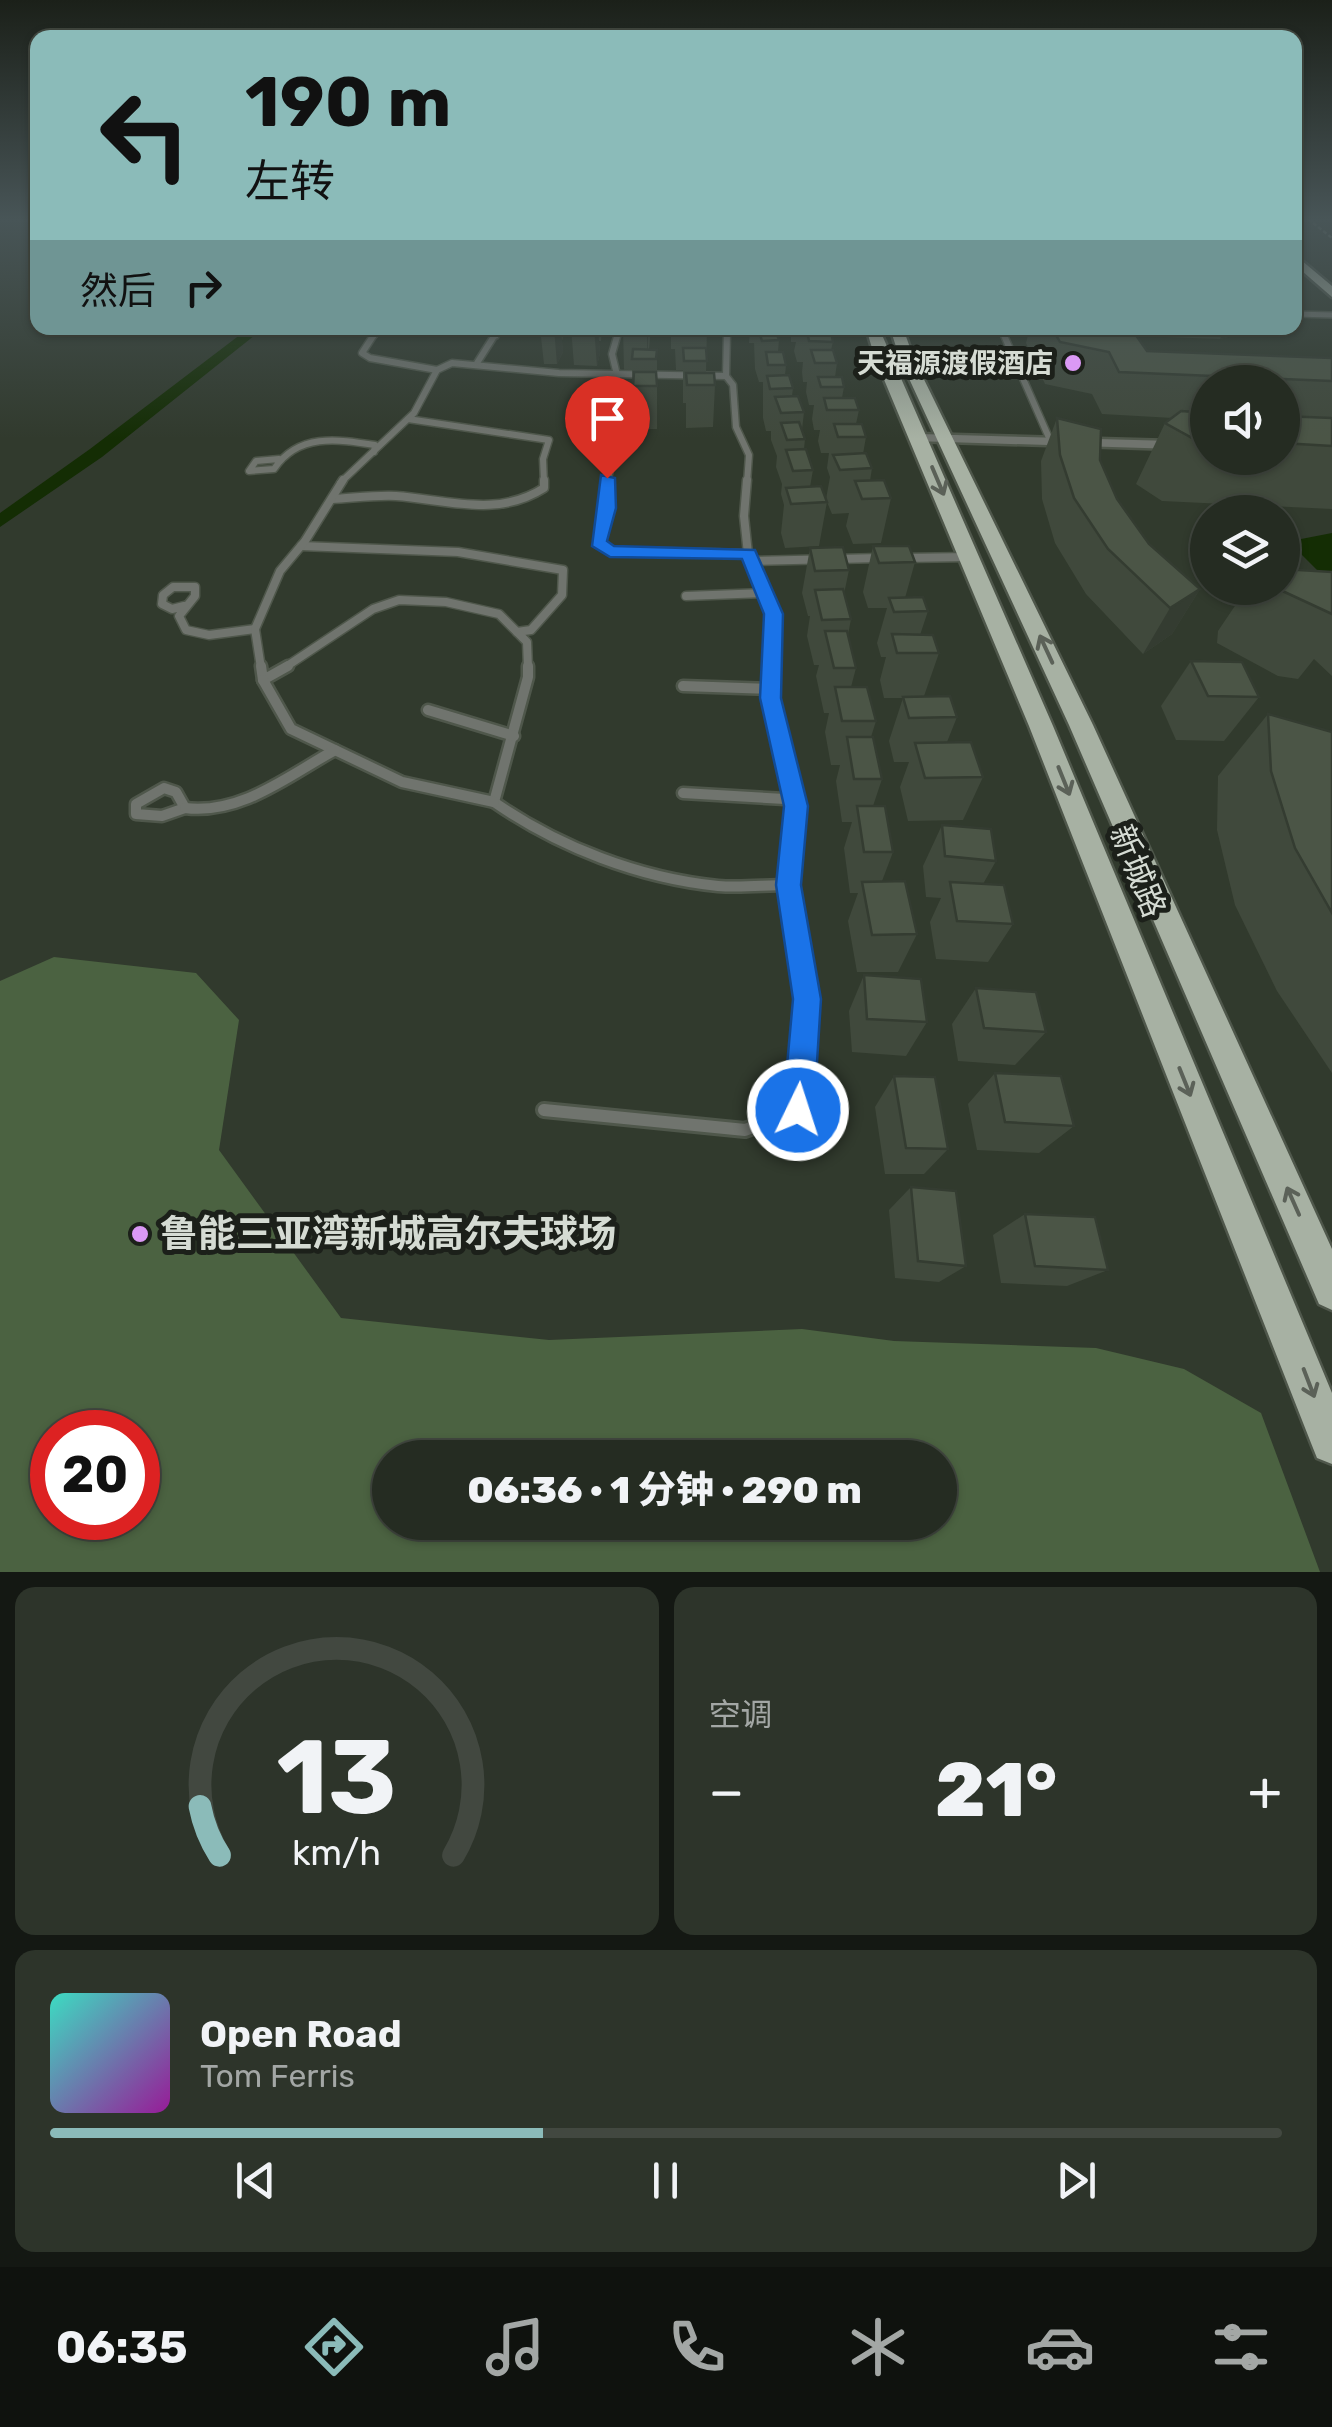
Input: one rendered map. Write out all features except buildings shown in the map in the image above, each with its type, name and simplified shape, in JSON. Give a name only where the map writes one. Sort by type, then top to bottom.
[{"type":"main road","name":"新城路","points":[[874,335],[882,358],[933,438],[1081,725],[1332,1290]]},
{"type":"main road","name":"新城路","points":[[898,335],[970,557],[1332,1443]]},
{"type":"street","points":[[933,438],[1190,445]]},
{"type":"lane","points":[[1302,314],[1332,315]]},
{"type":"lane","points":[[370,335],[362,352],[370,360],[428,365],[437,370]]},
{"type":"lane","points":[[477,362],[496,335]]},
{"type":"lane","points":[[617,335],[612,354],[618,434],[607,478],[608,508],[598,542],[610,552],[750,557],[970,557]]},
{"type":"lane","points":[[544,1110],[745,1130],[798,1110],[807,999],[788,885],[796,806],[771,689],[774,614],[750,557],[744,516],[749,455],[736,428],[733,385],[726,376],[728,335]]},
{"type":"lane","points":[[1004,335],[1050,440]]},
{"type":"lane","points":[[726,376],[616,375],[477,362],[452,363],[437,370],[408,418],[340,483],[301,546],[280,571],[255,629],[263,680],[291,728],[335,750],[402,782],[494,802],[516,819],[595,856],[713,886],[788,885]]},
{"type":"lane","points":[[332,499],[392,496],[503,506],[527,502],[544,488],[543,459],[549,440],[408,418]]},
{"type":"lane","points":[[279,459],[316,438],[375,446],[374,453]]},
{"type":"lane","points":[[301,546],[458,552],[563,570],[562,595],[531,630],[517,632]]},
{"type":"lane","points":[[686,596],[765,593]]},
{"type":"lane","points":[[263,680],[317,650],[373,609],[400,600],[446,602],[499,614],[526,642],[528,677],[494,802]]},
{"type":"lane","points":[[184,606],[180,616],[186,630],[209,635],[255,629]]},
{"type":"lane","points":[[683,686],[771,689]]},
{"type":"lane","points":[[428,710],[514,736]]},
{"type":"lane","points":[[185,808],[181,795],[172,787],[163,786],[148,792],[136,804],[136,814],[162,816],[185,808],[201,812],[241,804],[335,750]]},
{"type":"lane","points":[[683,793],[784,799],[796,806]]},
{"type":"shaded area","points":[[1332,533],[1332,585],[1300,553],[1300,539]]},
{"type":"shaded area","name":"鲁能三亚湾新城高尔夫球场","points":[[54,957],[196,973],[239,1020],[219,1150],[341,1318],[549,1340],[802,1329],[894,1341],[1096,1348],[1184,1369],[1261,1413],[1320,1572],[0,1572],[0,981]]},
{"type":"waterway","points":[[0,521],[96,453],[248,335]]},
{"type":"place","name":"天福源渡假酒店","points":[[1073,363]]},
{"type":"place","name":"鲁能三亚湾新城高尔夫球场","points":[[140,1234]]},
{"type":"route","points":[[607,478],[608,508],[598,542],[610,552],[748,554],[774,614],[770,698],[796,806],[788,885],[807,999],[798,1110]]}]
